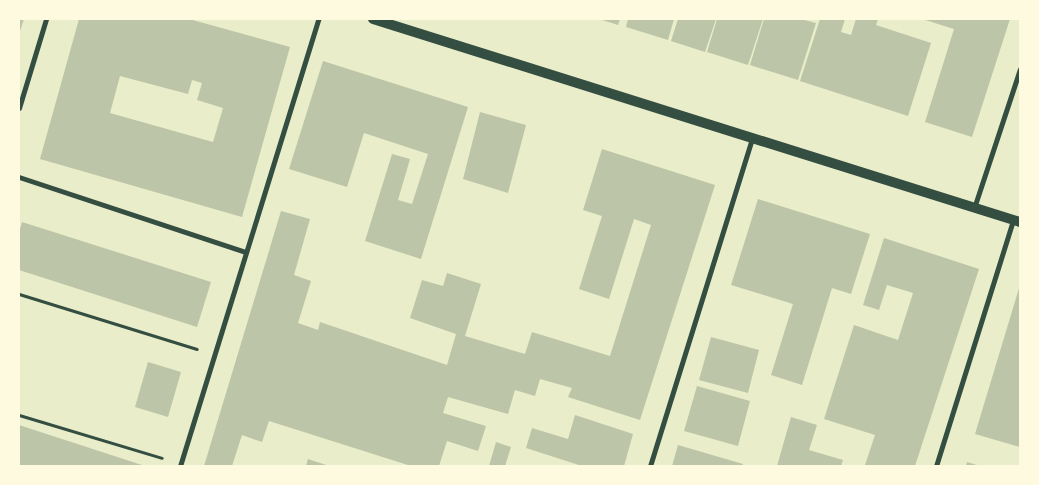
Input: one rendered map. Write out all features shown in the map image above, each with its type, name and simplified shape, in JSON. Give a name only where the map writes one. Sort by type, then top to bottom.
[{"type":"main road","points":[[373,19],[1017,221]]},
{"type":"street","points":[[19,108],[46,19]]},
{"type":"street","points":[[180,465],[318,19]]},
{"type":"street","points":[[974,208],[1020,69]]},
{"type":"street","points":[[650,466],[752,138]]},
{"type":"street","points":[[19,177],[246,252]]},
{"type":"street","points":[[936,466],[1017,221]]},
{"type":"path","points":[[19,294],[214,354]]},
{"type":"path","points":[[19,415],[180,465]]},
{"type":"building","points":[[19,19],[24,19],[19,34]]},
{"type":"building","points":[[79,19],[189,19],[290,47],[242,217],[40,159]],"holes":[[[120,76],[188,94],[192,80],[202,83],[197,100],[223,108],[213,142],[110,113]]]},
{"type":"building","points":[[599,19],[620,19],[618,25]]},
{"type":"building","points":[[628,19],[674,19],[668,40],[626,27]]},
{"type":"building","points":[[678,19],[716,19],[705,52],[671,41]]},
{"type":"building","points":[[717,19],[763,19],[748,65],[707,52]]},
{"type":"building","points":[[764,19],[801,19],[816,23],[798,80],[750,65]]},
{"type":"building","points":[[820,19],[845,19],[841,32],[851,35],[856,19],[878,19],[876,25],[931,43],[908,116],[800,81]]},
{"type":"building","points":[[922,19],[1010,19],[972,137],[925,122],[954,29]]},
{"type":"building","points":[[323,61],[468,107],[421,259],[365,241],[392,154],[410,159],[398,200],[412,204],[428,154],[364,133],[347,187],[289,169]]},
{"type":"building","points":[[480,112],[526,125],[508,193],[463,179]]},
{"type":"building","points":[[602,149],[715,185],[640,420],[568,397],[572,388],[540,379],[535,396],[515,390],[508,414],[448,397],[443,413],[486,426],[478,451],[447,441],[439,466],[411,466],[269,421],[262,442],[242,435],[232,466],[204,466],[281,211],[310,219],[294,275],[311,281],[298,323],[318,330],[320,322],[447,365],[456,334],[410,318],[422,280],[443,286],[447,273],[481,284],[465,336],[525,354],[532,332],[610,356],[651,225],[634,219],[609,299],[579,289],[602,216],[583,210]]},
{"type":"building","points":[[758,199],[870,234],[851,294],[832,288],[802,385],[771,375],[793,304],[731,285]]},
{"type":"building","points":[[22,222],[211,282],[197,327],[19,270],[19,233]]},
{"type":"building","points":[[884,238],[979,269],[915,466],[865,465],[875,435],[824,419],[854,325],[898,340],[913,293],[887,285],[879,310],[863,305]]},
{"type":"building","points":[[1020,285],[1020,447],[975,434]]},
{"type":"building","points":[[711,337],[759,350],[748,393],[699,380]]},
{"type":"building","points":[[148,362],[181,372],[168,417],[135,407]]},
{"type":"building","points":[[697,386],[750,401],[738,446],[684,431]]},
{"type":"building","points":[[575,415],[633,434],[624,466],[582,466],[526,448],[532,428],[568,439]]},
{"type":"building","points":[[791,417],[817,425],[809,450],[843,460],[841,466],[777,466]]},
{"type":"building","points":[[19,425],[145,466],[19,466]]},
{"type":"building","points":[[496,442],[511,447],[505,466],[489,466]]},
{"type":"building","points":[[678,445],[743,464],[742,466],[672,466]]},
{"type":"building","points":[[308,459],[329,466],[306,466]]},
{"type":"building","points":[[967,462],[980,466],[966,466]]}]
